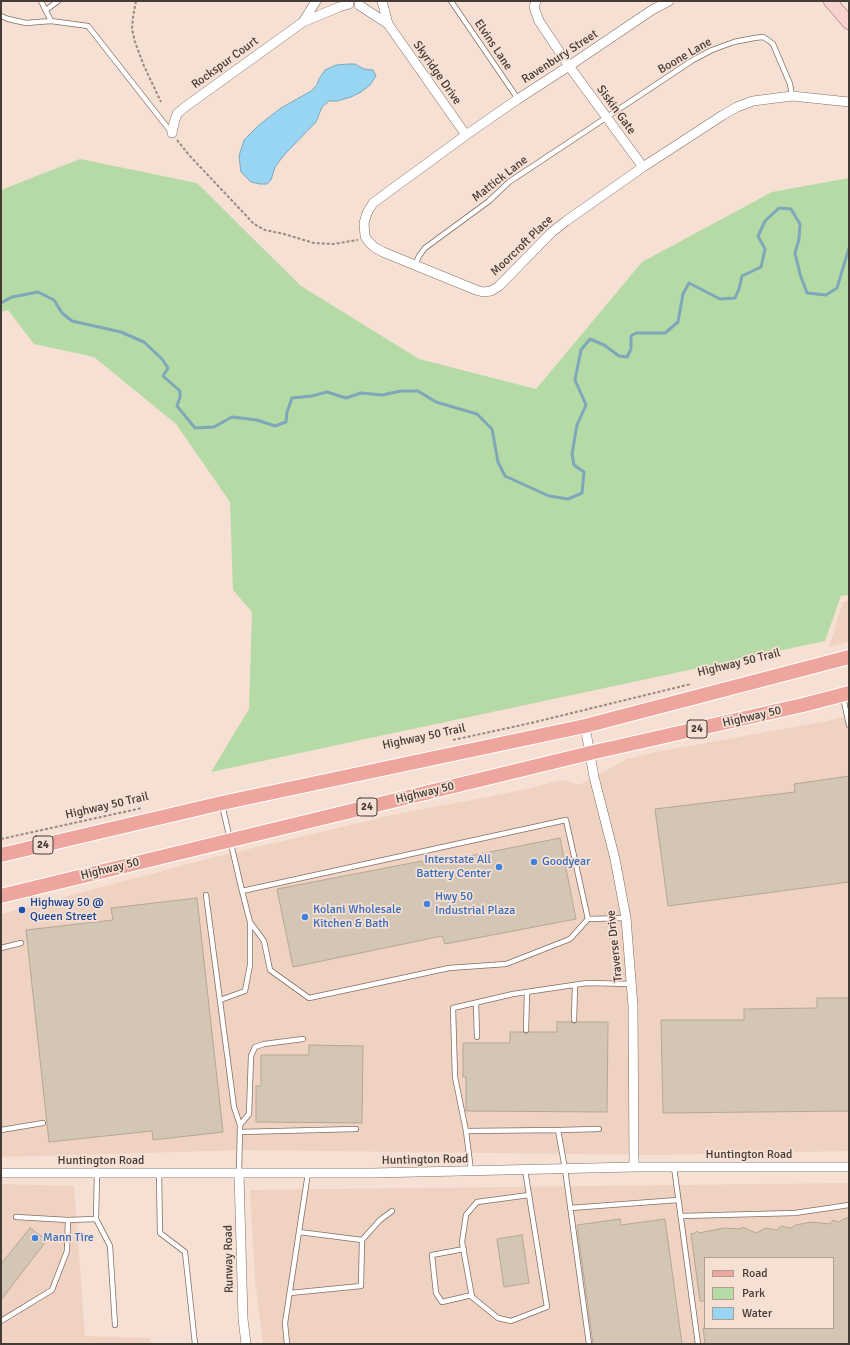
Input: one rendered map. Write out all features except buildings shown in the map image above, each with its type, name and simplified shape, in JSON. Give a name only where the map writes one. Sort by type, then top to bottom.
[{"type":"main road","name":"24","points":[[1,855],[222,803],[585,726],[849,657]]},
{"type":"main road","name":"Highway 50","points":[[1,896],[590,753],[846,694]]},
{"type":"street","name":"Rockspur Court","points":[[303,22],[316,1]]},
{"type":"street","name":"Skyridge Drive","points":[[340,1],[354,4],[388,24]]},
{"type":"street","name":"Rockspur Court","points":[[172,133],[177,114],[184,107],[303,22],[339,7],[368,1]]},
{"type":"street","name":"Skyridge Drive","points":[[382,1],[388,24],[466,135]]},
{"type":"street","name":"Siskin Gate","points":[[536,1],[534,6],[539,21],[606,118],[643,167]]},
{"type":"street","name":"Ravenbury Street","points":[[466,135],[652,10],[669,1]]},
{"type":"street","points":[[830,1],[849,23]]},
{"type":"street","name":"Moorcroft Place","points":[[367,238],[374,246],[383,252],[476,290],[483,292],[491,291],[499,286],[552,232],[643,167],[737,107],[753,101],[792,96],[849,102]]},
{"type":"street","points":[[367,238],[364,223],[367,213],[373,203],[466,135]]},
{"type":"street","name":"Traverse Drive","points":[[585,726],[594,777],[615,859],[626,918],[632,984],[634,1167]]},
{"type":"street","name":"Huntington Road","points":[[1,1173],[308,1173],[634,1167],[849,1167]]},
{"type":"street","name":"Runway Road","points":[[239,1173],[243,1319],[246,1344]]},
{"type":"lane","points":[[41,1],[52,21]]},
{"type":"lane","points":[[46,10],[58,1]]},
{"type":"lane","name":"Elvins Lane","points":[[451,1],[518,99]]},
{"type":"lane","points":[[1,16],[26,23],[52,21],[88,26],[172,133]]},
{"type":"lane","name":"Boone Lane","points":[[606,118],[693,60],[712,50],[734,42],[754,38],[763,37],[773,44],[790,84],[792,96]]},
{"type":"lane","name":"Mattick Lane","points":[[414,265],[425,248],[489,201],[509,182],[606,118]]},
{"type":"lane","points":[[846,694],[849,724]]},
{"type":"lane","points":[[220,1000],[246,991],[250,965],[250,922],[222,803]]},
{"type":"lane","points":[[242,891],[566,820],[588,919]]},
{"type":"lane","points":[[206,895],[234,1107],[240,1125],[239,1173]]},
{"type":"lane","points":[[250,922],[264,941],[270,970],[310,998],[449,968],[506,964],[570,939],[588,919],[626,918]]},
{"type":"lane","points":[[1,948],[21,943]]},
{"type":"lane","points":[[471,1171],[466,1131],[455,1077],[452,1008],[526,992],[587,983],[632,984]]},
{"type":"lane","points":[[574,1020],[575,985]]},
{"type":"lane","points":[[526,992],[526,1030]]},
{"type":"lane","points":[[476,1003],[477,1037]]},
{"type":"lane","points":[[240,1125],[249,1114],[251,1056],[255,1047],[303,1039]]},
{"type":"lane","points":[[1,1130],[43,1123]]},
{"type":"lane","points":[[240,1132],[356,1129]]},
{"type":"lane","points":[[466,1131],[600,1129]]},
{"type":"lane","points":[[558,1130],[565,1169],[588,1344]]},
{"type":"lane","points":[[674,1167],[698,1344]]},
{"type":"lane","points":[[525,1170],[547,1307],[511,1321],[498,1318],[472,1297],[462,1242],[466,1215],[477,1202],[529,1195]]},
{"type":"lane","points":[[97,1172],[96,1220],[110,1246],[115,1324]]},
{"type":"lane","points":[[159,1173],[160,1233],[185,1252],[195,1344]]},
{"type":"lane","points":[[288,1344],[285,1323],[308,1173]]},
{"type":"lane","points":[[570,1208],[678,1200]]},
{"type":"lane","points":[[681,1216],[795,1213],[849,1205]]},
{"type":"lane","points":[[290,1293],[361,1286],[362,1240],[380,1220],[392,1211]]},
{"type":"lane","points":[[16,1217],[96,1220]]},
{"type":"lane","points":[[1,1321],[52,1290],[67,1251],[68,1220]]},
{"type":"lane","points":[[300,1232],[362,1240]]},
{"type":"lane","points":[[464,1249],[432,1255],[436,1293],[442,1302],[472,1295]]},
{"type":"path","points":[[136,1],[132,17],[132,29],[135,42],[144,66],[161,102]]},
{"type":"path","points":[[172,133],[190,155],[254,224],[265,230],[284,234],[307,242],[322,244],[343,243],[367,238]]},
{"type":"path","name":"Highway 50 Trail","points":[[453,740],[531,723],[696,683]]},
{"type":"path","name":"Highway 50 Trail","points":[[1,839],[143,808]]},
{"type":"shaded area","points":[[849,600],[849,642],[829,647],[843,602]]},
{"type":"shaded area","points":[[849,716],[849,1151],[654,1155],[246,1150],[1,1157],[1,914],[203,860],[397,814],[524,790],[563,780],[579,785],[627,759],[656,752]]},
{"type":"shaded area","points":[[849,1183],[849,1344],[263,1344],[255,1281],[250,1190]]},
{"type":"shaded area","points":[[1,1184],[74,1186],[85,1336],[150,1338],[151,1344],[1,1344]]},
{"type":"green space","points":[[80,159],[197,183],[301,286],[419,359],[536,389],[642,262],[772,192],[849,178],[849,595],[841,596],[825,641],[211,772],[249,709],[252,612],[233,590],[230,502],[176,424],[94,357],[34,344],[8,310],[1,312],[1,190]]},
{"type":"water","points":[[355,64],[364,69],[373,70],[376,76],[370,85],[351,97],[337,101],[329,101],[322,107],[316,122],[284,155],[275,167],[271,180],[267,184],[251,182],[241,172],[239,156],[244,140],[259,125],[281,108],[311,91],[317,85],[325,70],[336,65]]},
{"type":"waterway","points":[[1,303],[12,297],[38,292],[54,300],[62,313],[72,321],[121,332],[144,342],[162,359],[168,368],[163,376],[180,391],[177,406],[195,428],[214,427],[232,417],[257,420],[275,426],[286,422],[287,412],[292,398],[312,396],[327,392],[346,398],[361,393],[382,395],[401,391],[418,391],[436,402],[477,414],[492,429],[498,462],[505,476],[549,496],[568,499],[582,493],[584,472],[574,465],[572,454],[577,425],[586,405],[575,380],[581,350],[590,339],[604,345],[619,356],[627,357],[631,349],[631,336],[636,333],[665,333],[678,322],[683,294],[689,283],[720,299],[735,298],[742,276],[761,267],[765,249],[758,236],[765,221],[779,208],[791,209],[800,224],[799,239],[795,253],[800,274],[807,293],[826,295],[837,288],[849,248]]},
{"type":"place","name":"Goodyear","points":[[534,862]]},
{"type":"place","name":"Interstate All Battery Center","points":[[499,867]]},
{"type":"place","name":"Hwy 50 Industrial Plaza","points":[[427,904]]},
{"type":"place","name":"Highway 50 @ Queen Street","points":[[22,910]]},
{"type":"place","name":"Kolani Wholesale Kitchen & Bath","points":[[305,917]]},
{"type":"place","name":"Mann Tire","points":[[35,1238]]}]
